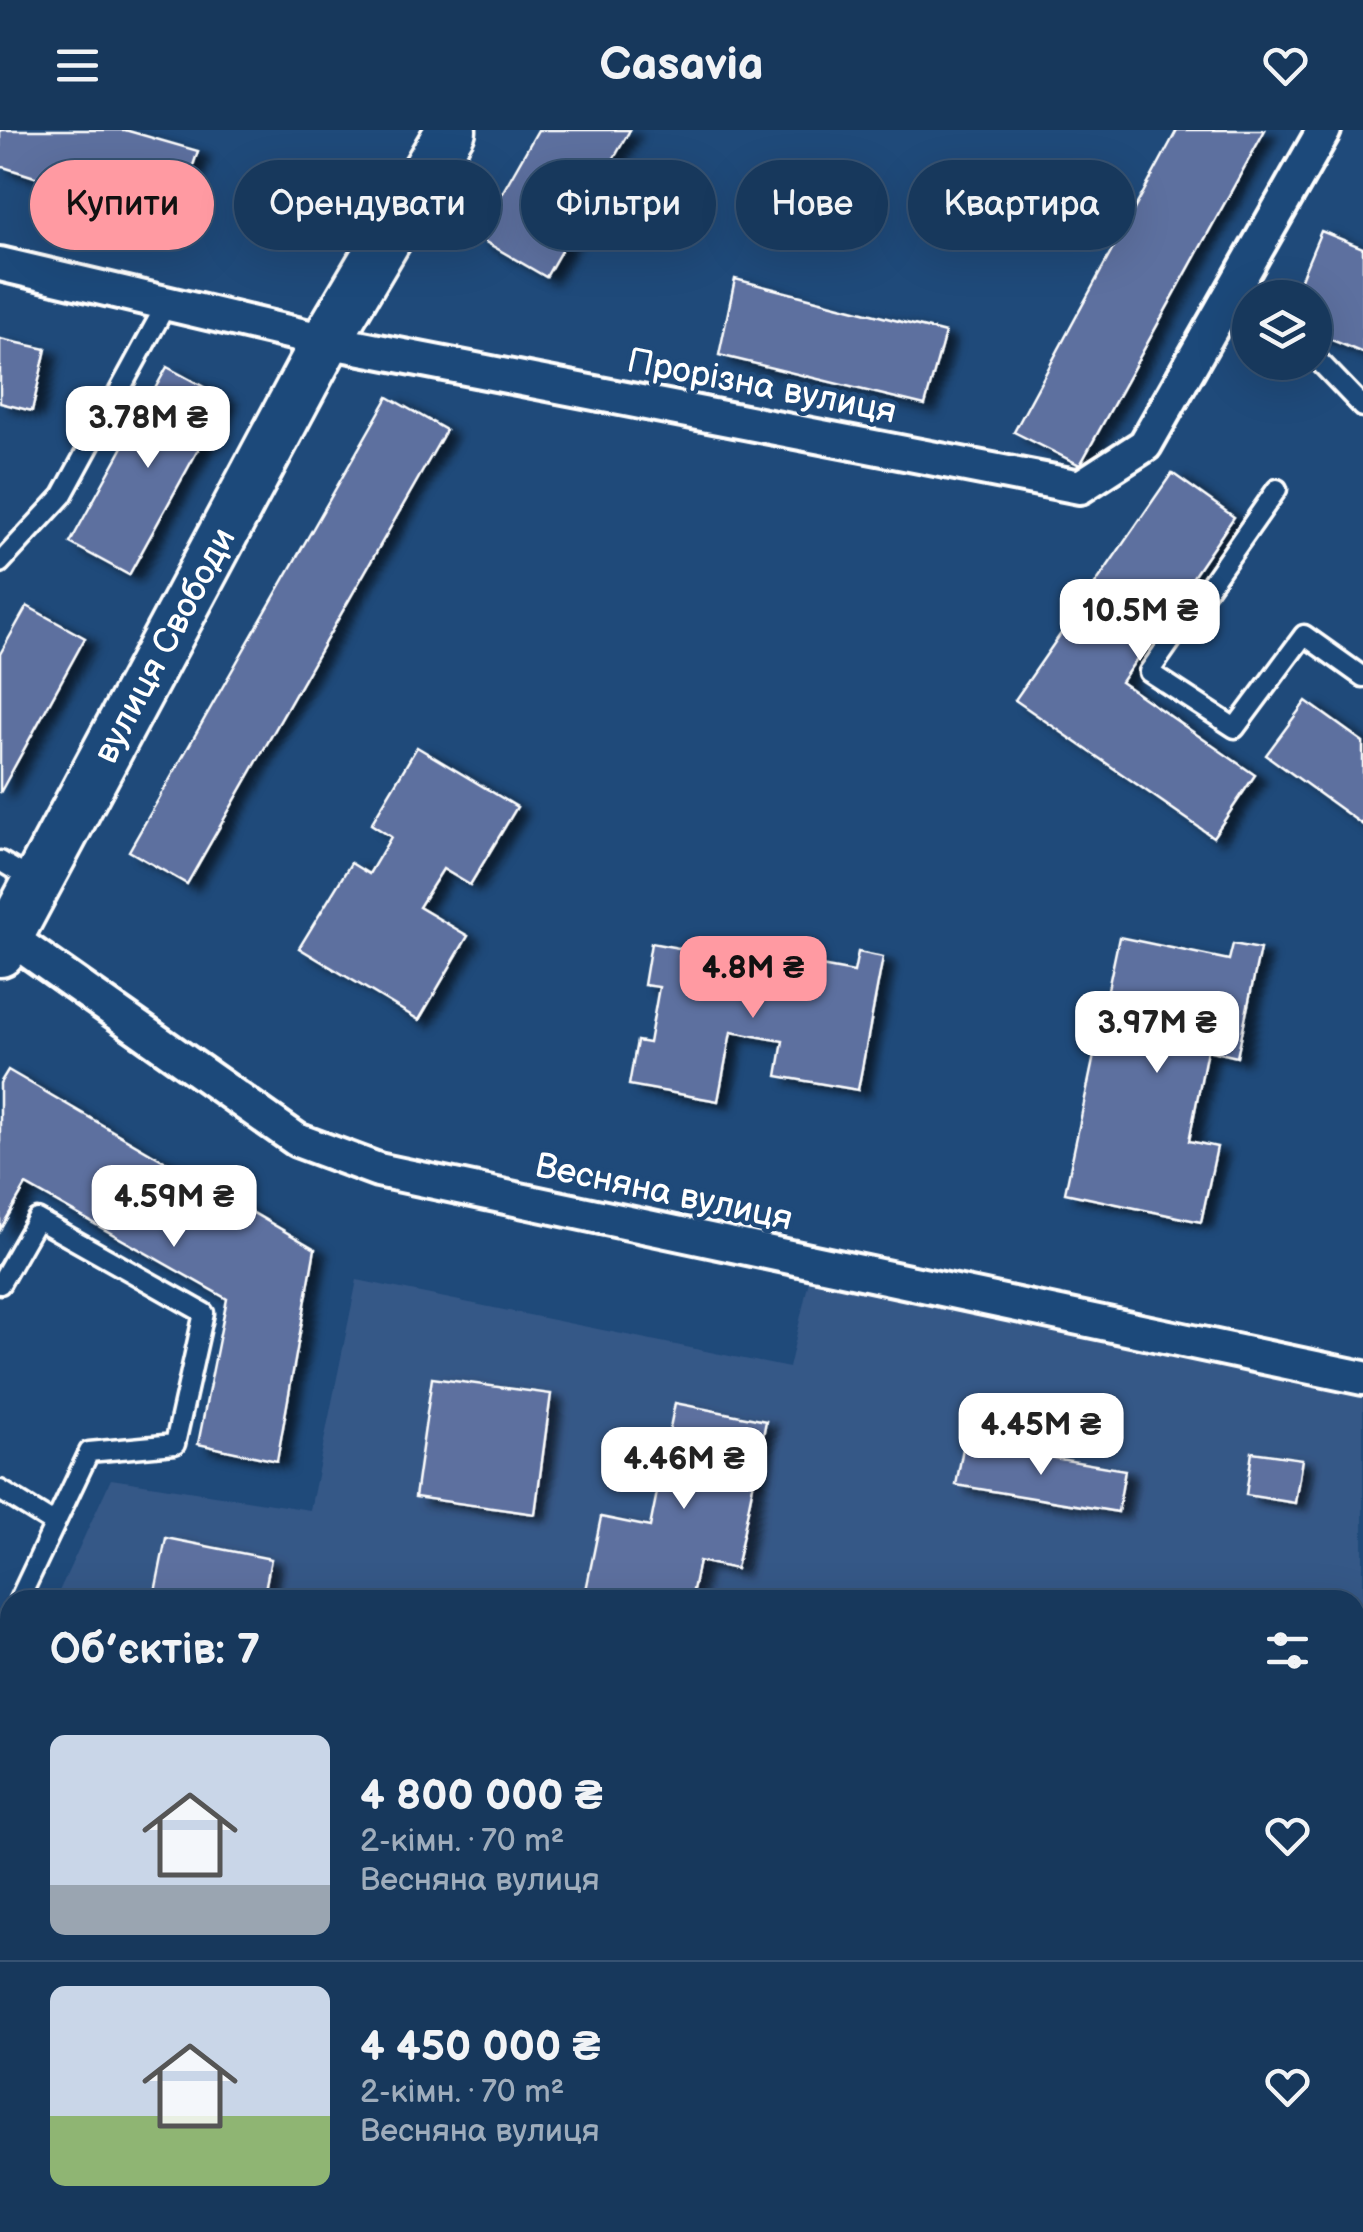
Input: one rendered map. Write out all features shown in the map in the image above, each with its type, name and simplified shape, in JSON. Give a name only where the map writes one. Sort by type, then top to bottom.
[{"type":"main road","name":"вулиця Свободи","points":[[4,945],[19,872],[451,130]]},
{"type":"street","name":"Прорізна вулиця","points":[[1252,280],[1324,130]]},
{"type":"street","name":"Прорізна вулиця","points":[[0,264],[326,340],[1080,488],[1145,444],[1232,312]]},
{"type":"street","name":"Весняна вулиця","points":[[4,945],[296,1140],[378,1170],[1363,1378]]},
{"type":"lane","points":[[0,564],[62,496],[167,304]]},
{"type":"lane","points":[[1332,375],[1363,407]]},
{"type":"lane","points":[[1277,489],[1150,672],[1235,728],[1304,635],[1363,676]]},
{"type":"lane","points":[[0,1284],[38,1219],[204,1312],[175,1444],[89,1452],[24,1590]]},
{"type":"lane","points":[[0,1490],[54,1524]]},
{"type":"shaded area","points":[[813,1263],[1363,1378],[1363,1590],[60,1590],[111,1479],[310,1510],[357,1280],[789,1368]]},
{"type":"building","points":[[0,130],[125,130],[198,151],[195,160],[30,160],[30,175],[0,166]]},
{"type":"building","points":[[538,130],[630,130],[613,160],[521,160],[521,250],[561,250],[546,277],[499,250],[501,195]]},
{"type":"building","points":[[1177,130],[1265,130],[1080,465],[1014,432],[1112,250],[1135,250],[1135,208]]},
{"type":"building","points":[[1321,231],[1363,248],[1363,353],[1332,340],[1332,280],[1301,280]]},
{"type":"building","points":[[735,279],[945,333],[925,405],[719,355]]},
{"type":"building","points":[[0,339],[46,349],[32,411],[0,403]]},
{"type":"building","points":[[167,367],[226,399],[129,575],[70,543]]},
{"type":"building","points":[[388,397],[446,430],[187,884],[129,851]]},
{"type":"building","points":[[1172,473],[1234,517],[1121,682],[1255,775],[1213,837],[1015,700]]},
{"type":"building","points":[[27,606],[85,638],[0,793],[0,654]]},
{"type":"building","points":[[1306,701],[1363,742],[1363,825],[1266,755]]},
{"type":"building","points":[[417,747],[517,807],[470,885],[443,869],[419,907],[468,936],[419,1020],[299,948],[351,863],[369,874],[391,837],[371,824]]},
{"type":"building","points":[[1119,937],[1229,960],[1233,944],[1260,949],[1237,1057],[1207,1050],[1189,1141],[1217,1147],[1201,1222],[1065,1193]]},
{"type":"building","points":[[651,943],[740,959],[736,983],[777,990],[782,959],[854,972],[858,952],[883,957],[858,1090],[777,1076],[783,1041],[731,1032],[718,1101],[629,1085],[637,1041],[649,1043],[659,987],[644,985]]},
{"type":"building","points":[[8,1070],[315,1249],[277,1461],[198,1444],[227,1299],[26,1185],[0,1230],[0,1083]]},
{"type":"building","points":[[432,1378],[551,1394],[535,1514],[415,1497]]},
{"type":"building","points":[[675,1403],[766,1421],[736,1569],[699,1561],[693,1590],[586,1590],[601,1517],[650,1527]]},
{"type":"building","points":[[964,1443],[1125,1470],[1118,1512],[956,1485]]},
{"type":"building","points":[[1252,1452],[1302,1459],[1295,1503],[1246,1495]]},
{"type":"building","points":[[166,1538],[271,1559],[265,1590],[155,1590]]}]
